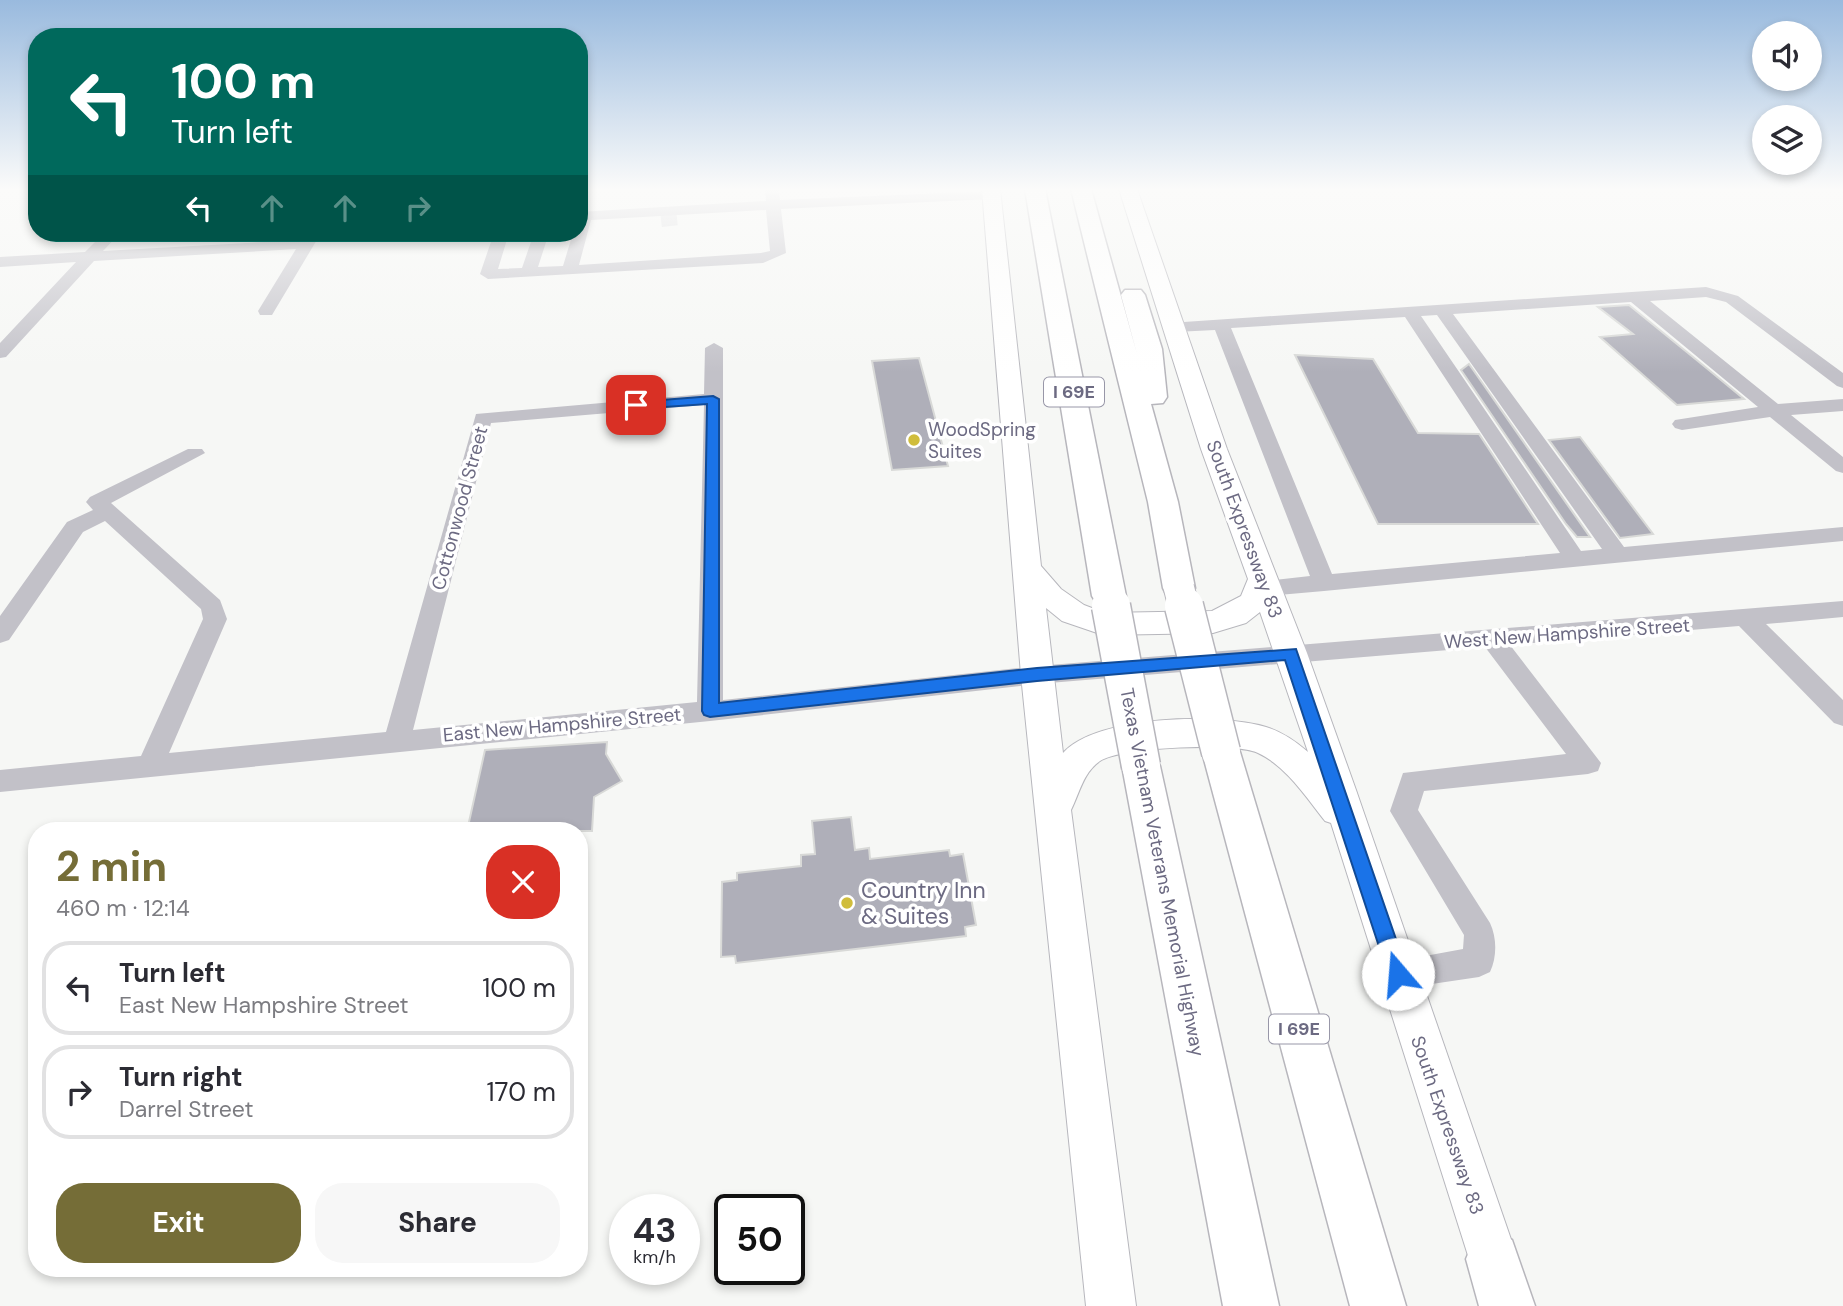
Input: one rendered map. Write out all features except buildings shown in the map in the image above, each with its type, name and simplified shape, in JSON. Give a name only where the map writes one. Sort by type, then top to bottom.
[{"type":"highway","points":[[1023,250],[1071,376]]},
{"type":"highway","name":"Texas Vietnam Veterans Memorial Highway","points":[[1047,250],[1108,596],[1251,1306]]},
{"type":"highway","name":"I 69E","points":[[1097,250],[1163,502],[1179,588],[1221,752],[1378,1306]]},
{"type":"highway","points":[[1120,250],[1149,349],[1163,502]]},
{"type":"main road","points":[[1003,250],[1037,674],[1111,1306]]},
{"type":"main road","name":"South Expressway 83","points":[[1149,250],[1214,449],[1291,653],[1503,1290]]},
{"type":"main road","points":[[1027,568],[1050,596],[1073,613],[1103,624],[1213,622],[1235,615],[1253,602],[1265,583]]},
{"type":"main road","points":[[1053,810],[1069,769],[1092,748],[1121,739],[1233,734],[1264,740],[1301,767],[1348,821]]},
{"type":"street","points":[[0,353],[95,250]]},
{"type":"street","points":[[0,262],[176,250]]},
{"type":"street","points":[[266,311],[303,250]]},
{"type":"street","points":[[495,250],[488,274],[763,258],[778,253],[778,250]]},
{"type":"street","points":[[529,272],[536,250]]},
{"type":"street","points":[[570,270],[574,250]]},
{"type":"street","points":[[1175,327],[1706,292],[1722,295],[1843,382]]},
{"type":"street","points":[[1635,297],[1777,410],[1843,467]]},
{"type":"street","points":[[1442,310],[1618,555]]},
{"type":"street","points":[[1410,312],[1575,559]]},
{"type":"street","points":[[1221,324],[1324,583]]},
{"type":"street","points":[[710,711],[714,348]]},
{"type":"street","name":"Cottonwood Street","points":[[397,740],[483,418],[713,399]]},
{"type":"street","points":[[1682,424],[1777,410],[1843,405]]},
{"type":"street","points":[[150,765],[215,619],[212,606],[97,502],[195,453]]},
{"type":"street","points":[[0,634],[75,527],[107,511]]},
{"type":"street","points":[[1265,583],[1324,583],[1843,534]]},
{"type":"street","name":"West New Hampshire Street","points":[[1291,653],[1747,619],[1843,609]]},
{"type":"street","points":[[1747,619],[1843,716]]},
{"type":"street","points":[[1398,974],[1479,962],[1479,933],[1404,811],[1413,781],[1588,763],[1491,638]]},
{"type":"street","name":"East New Hampshire Street","points":[[0,781],[710,711],[1037,674],[1291,653]]},
{"type":"place","name":"WoodSpring Suites","points":[[914,440]]},
{"type":"place","name":"Country Inn & Suites","points":[[847,903]]},
{"type":"route","points":[[636,405],[713,399],[710,711],[1037,674],[1291,653],[1398,974]]}]
